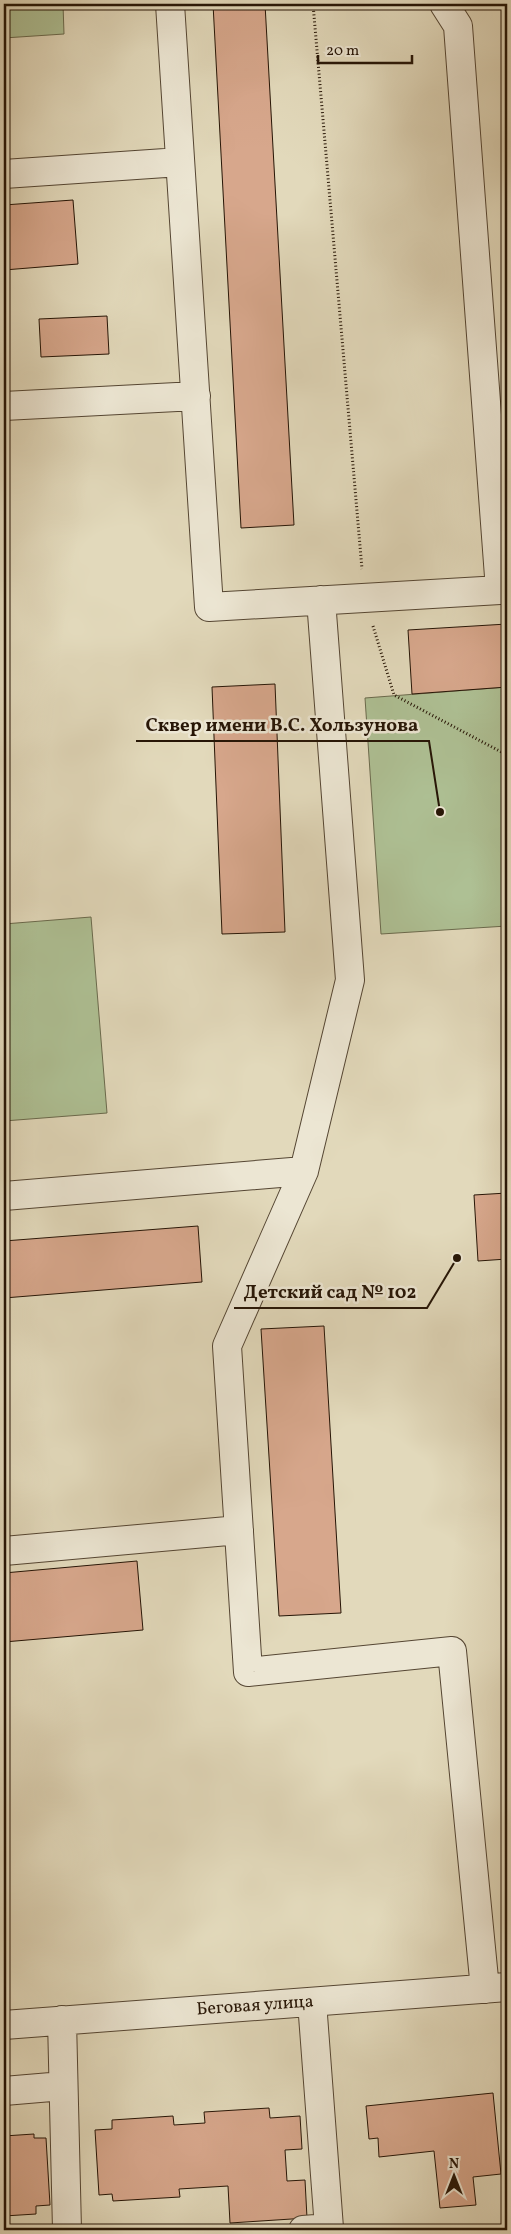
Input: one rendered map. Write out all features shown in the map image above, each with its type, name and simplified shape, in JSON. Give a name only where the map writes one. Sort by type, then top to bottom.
[{"type":"street","points":[[170,4],[209,607],[500,590],[503,561],[458,26],[444,4]]},
{"type":"street","points":[[4,174],[180,162]]},
{"type":"street","points":[[4,406],[196,396]]},
{"type":"street","points":[[321,600],[350,980],[304,1170],[227,1346],[248,1672],[452,1651],[496,1988]]},
{"type":"street","points":[[4,1196],[304,1170]]},
{"type":"street","points":[[4,1551],[238,1530]]},
{"type":"street","name":"Беговая улица","points":[[4,2025],[496,1988]]},
{"type":"street","points":[[303,2230],[329,2228],[312,2002]]},
{"type":"street","points":[[62,2020],[67,2230]]},
{"type":"street","points":[[4,2091],[63,2086]]},
{"type":"path","points":[[313,4],[364,598],[394,696],[507,755]]},
{"type":"green space","points":[[4,4],[63,4],[64,34],[4,38]]},
{"type":"green space","points":[[507,687],[507,926],[381,934],[365,698]]},
{"type":"green space","points":[[91,917],[107,1113],[4,1121],[4,924]]},
{"type":"building","points":[[213,4],[265,4],[294,525],[241,528]]},
{"type":"building","points":[[73,200],[78,264],[4,270],[4,205]]},
{"type":"building","points":[[107,316],[109,354],[41,357],[39,319]]},
{"type":"building","points":[[507,624],[507,687],[412,694],[408,630]]},
{"type":"building","points":[[275,684],[285,932],[222,934],[212,687]]},
{"type":"building","points":[[507,1193],[507,1259],[478,1261],[474,1195]]},
{"type":"building","points":[[198,1226],[202,1282],[4,1298],[4,1241]]},
{"type":"building","points":[[324,1326],[341,1613],[279,1616],[261,1329]]},
{"type":"building","points":[[137,1561],[143,1630],[4,1642],[4,1573]]},
{"type":"building","points":[[493,2093],[501,2174],[473,2177],[476,2205],[440,2208],[434,2151],[379,2157],[378,2138],[369,2139],[366,2106]]},
{"type":"building","points":[[269,2108],[270,2118],[300,2116],[302,2149],[285,2150],[287,2181],[305,2180],[307,2218],[230,2223],[228,2186],[179,2189],[180,2197],[113,2201],[112,2194],[99,2195],[95,2130],[112,2129],[112,2120],[173,2116],[174,2125],[205,2123],[204,2112]]},
{"type":"building","points":[[34,2134],[34,2138],[46,2138],[50,2205],[36,2206],[36,2214],[4,2216],[4,2136]]},
{"type":"place","name":"Сквер имени В.С. Хользунова","points":[[440,812]]},
{"type":"place","name":"Детский сад № 102","points":[[457,1258]]}]
